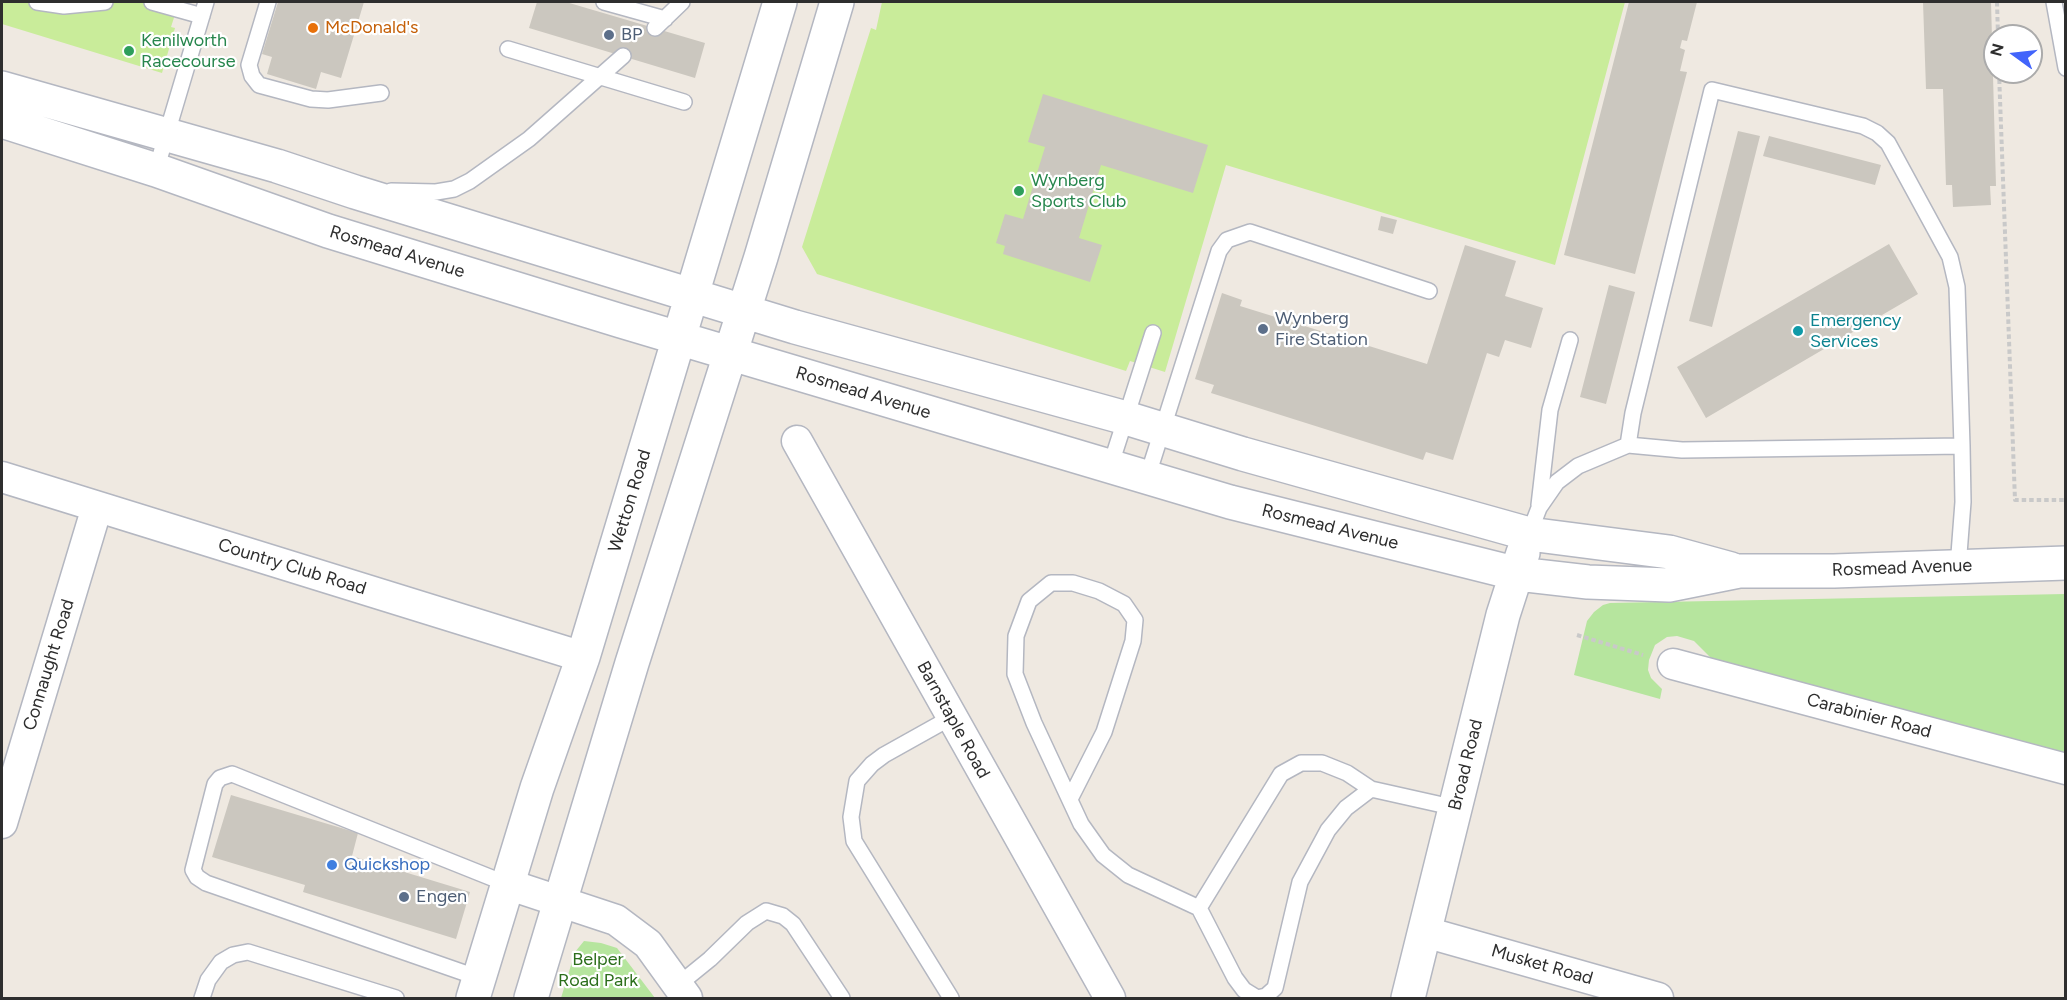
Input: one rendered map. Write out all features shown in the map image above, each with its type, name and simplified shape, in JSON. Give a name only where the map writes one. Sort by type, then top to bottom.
[{"type":"main road","name":"Wetton Road","points":[[476,988],[537,789],[583,657],[780,2]]},
{"type":"main road","points":[[531,999],[632,663],[764,246],[837,2]]},
{"type":"main road","name":"Rosmead Avenue","points":[[2,88],[277,166],[742,311],[1162,430],[1669,552],[1739,571]]},
{"type":"main road","name":"Rosmead Avenue","points":[[2,121],[156,170],[328,231],[1110,467],[1230,502],[1518,574],[1588,582],[1669,585],[1739,571],[1834,571],[2066,563]]},
{"type":"main road","name":"Broad Road","points":[[1408,999],[1503,615],[1534,521]]},
{"type":"street","name":"Barnstaple Road","points":[[797,441],[1110,999]]},
{"type":"street","name":"Country Club Road","points":[[2,477],[583,657]]},
{"type":"street","name":"Connaught Road","points":[[2,823],[98,507]]},
{"type":"street","name":"Carabinier Road","points":[[1673,664],[2066,769]]},
{"type":"street","points":[[507,884],[616,920],[648,944],[682,992]]},
{"type":"street","name":"Musket Road","points":[[1425,932],[1658,999]]},
{"type":"lane","points":[[37,2],[64,6],[105,2]]},
{"type":"lane","points":[[153,2],[204,9],[156,170]]},
{"type":"lane","points":[[268,2],[249,65],[252,76],[259,85],[311,99],[328,100],[381,93]]},
{"type":"lane","points":[[604,2],[660,23],[682,2]]},
{"type":"lane","points":[[2054,2],[2066,68]]},
{"type":"lane","points":[[508,49],[684,102]]},
{"type":"lane","points":[[355,192],[436,192],[454,189],[470,181],[530,139],[623,56]]},
{"type":"lane","points":[[1628,445],[1633,413],[1712,90],[1863,126],[1877,133],[1888,143],[1950,257],[1956,287],[1962,446],[1963,502],[1959,567]]},
{"type":"lane","points":[[1147,478],[1219,251],[1227,240],[1250,232],[1429,291]]},
{"type":"lane","points":[[1110,467],[1153,333]]},
{"type":"lane","points":[[1534,521],[1550,410],[1570,340]]},
{"type":"lane","points":[[1534,521],[1557,482],[1578,465],[1628,445],[1682,450],[1962,446]]},
{"type":"lane","points":[[1070,799],[1104,732],[1133,641],[1135,621],[1124,604],[1099,591],[1073,583],[1051,583],[1029,601],[1016,636],[1015,674],[1034,723],[1081,824],[1103,855],[1128,875],[1199,908],[1235,978],[1244,990],[1257,998],[1266,996],[1275,988],[1300,882],[1328,830],[1346,808],[1371,789]]},
{"type":"lane","points":[[951,999],[854,841],[851,817],[857,781],[872,764],[952,717]]},
{"type":"lane","points":[[1199,908],[1281,774],[1301,763],[1322,763],[1347,773],[1371,789],[1456,808]]},
{"type":"lane","points":[[476,988],[206,883],[197,877],[193,870],[215,784],[220,778],[232,774],[507,884]]},
{"type":"lane","points":[[682,992],[747,923],[766,912],[783,916],[793,924],[842,999]]},
{"type":"lane","points":[[202,999],[208,980],[221,962],[233,955],[248,952],[396,999]]},
{"type":"path","points":[[1997,2],[1998,24]]},
{"type":"path","points":[[2000,84],[2015,500],[2066,500]]},
{"type":"path","points":[[1577,635],[1673,664]]},
{"type":"green space","name":"Kenilworth Racecourse","points":[[2,2],[179,2],[171,27],[175,28],[162,73],[2,24]]},
{"type":"green space","name":"Wynberg Sports Club","points":[[882,2],[1625,2],[1555,265],[1226,165],[1165,372],[1130,361],[1126,371],[817,274],[802,247],[871,28],[876,30]]},
{"type":"green space","points":[[2065,594],[2065,754],[1717,661],[1694,641],[1677,636],[1667,637],[1655,645],[1649,660],[1648,670],[1651,678],[1662,689],[1660,699],[1574,675],[1587,621],[1594,612],[1610,603]]},
{"type":"green space","name":"Belper Road Park","points":[[584,941],[617,948],[655,998],[561,998],[575,952]]},
{"type":"building","name":"McDonald's","points":[[278,2],[364,2],[341,78],[321,72],[316,89],[267,74],[272,57],[262,54]]},
{"type":"building","points":[[537,2],[566,2],[705,43],[695,78],[529,28]]},
{"type":"building","points":[[1629,2],[1697,2],[1687,41],[1682,40],[1680,48],[1685,50],[1680,71],[1687,72],[1635,274],[1564,255]]},
{"type":"building","points":[[1923,2],[1991,2],[1992,24],[1983,24],[1983,84],[1993,84],[1996,186],[1990,186],[1991,205],[1953,207],[1952,185],[1946,185],[1943,89],[1926,89]]},
{"type":"building","points":[[1043,94],[1208,145],[1193,193],[1101,165],[1079,238],[1102,245],[1090,282],[1003,254],[1005,246],[996,243],[1005,214],[1023,219],[1045,147],[1028,142]]},
{"type":"building","points":[[1738,131],[1760,136],[1712,327],[1689,321]]},
{"type":"building","points":[[1769,136],[1881,165],[1875,185],[1763,156]]},
{"type":"building","points":[[1381,216],[1397,220],[1393,234],[1378,230]]},
{"type":"building","name":"Emergency Services","points":[[1889,244],[1918,294],[1706,418],[1677,367]]},
{"type":"building","name":"Wynberg Fire Station","points":[[1465,245],[1516,261],[1505,296],[1543,308],[1531,348],[1505,340],[1499,357],[1487,353],[1453,460],[1426,452],[1423,460],[1211,393],[1214,385],[1195,379],[1222,293],[1242,300],[1240,306],[1427,364]]},
{"type":"building","points":[[1609,285],[1635,292],[1606,404],[1580,397]]},
{"type":"building","points":[[231,795],[358,833],[352,856],[470,892],[456,939],[303,892],[305,885],[212,857]]},
{"type":"place","name":"McDonald's","points":[[313,28]]},
{"type":"place","name":"BP","points":[[609,35]]},
{"type":"place","name":"Kenilworth Racecourse","points":[[129,51]]},
{"type":"place","name":"Wynberg Sports Club","points":[[1019,191]]},
{"type":"place","name":"Wynberg Fire Station","points":[[1263,329]]},
{"type":"place","name":"Emergency Services","points":[[1798,331]]},
{"type":"place","name":"Quickshop","points":[[332,865]]},
{"type":"place","name":"Engen","points":[[404,897]]}]
